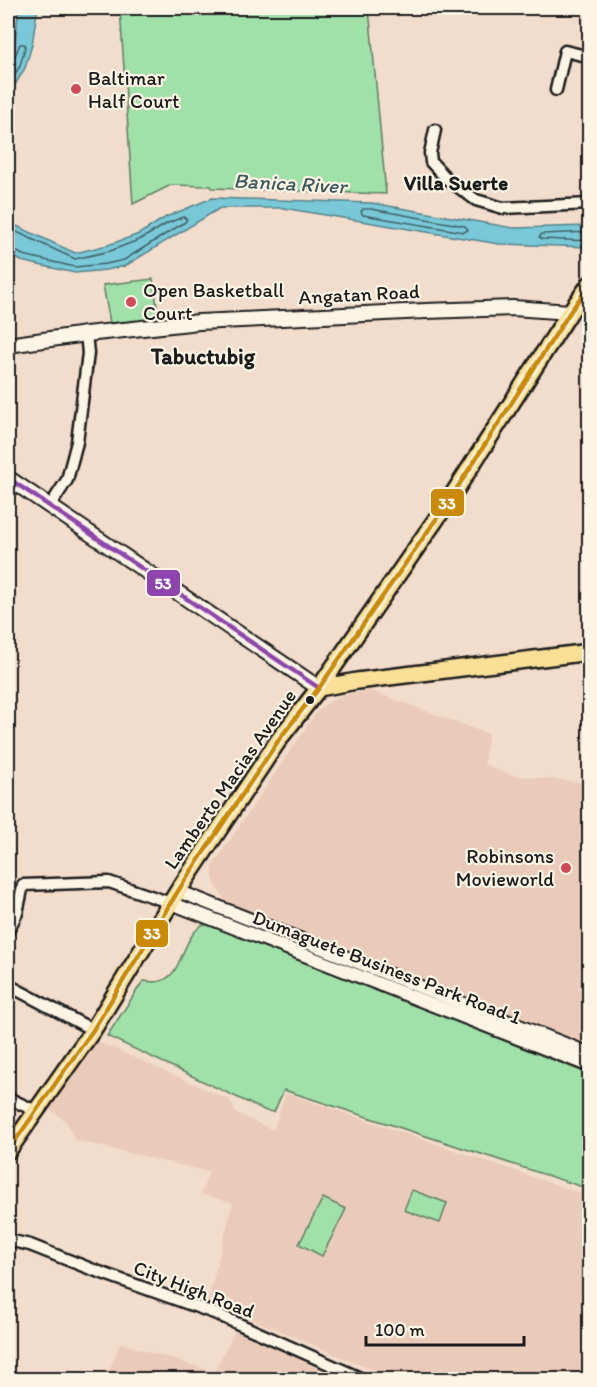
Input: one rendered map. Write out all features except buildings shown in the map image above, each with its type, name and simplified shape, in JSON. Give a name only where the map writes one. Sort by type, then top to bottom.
[{"type":"main road","name":"Lamberto Macias Avenue","points":[[10,1145],[93,1030],[175,897],[280,738],[319,688],[448,502],[570,312],[590,285]]},
{"type":"main road","name":"Angatan Road","points":[[8,345],[199,322],[513,308],[570,312]]},
{"type":"main road","points":[[8,478],[319,688],[357,681],[590,652]]},
{"type":"street","points":[[556,90],[565,51],[590,57]]},
{"type":"street","points":[[435,130],[430,153],[431,162],[447,179],[476,200],[503,208],[590,204]]},
{"type":"street","points":[[50,506],[67,480],[76,442],[88,353],[86,334]]},
{"type":"street","points":[[8,931],[17,913],[24,885],[109,882],[175,897]]},
{"type":"street","name":"Dumaguete Business Park Road 1","points":[[175,897],[590,1054]]},
{"type":"street","name":"Dumaguete Business Park Road 1","points":[[175,897],[590,1066]]},
{"type":"street","points":[[8,985],[93,1030]]},
{"type":"street","points":[[8,1098],[36,1111]]},
{"type":"street","name":"City High Road","points":[[8,1240],[30,1245],[214,1313],[365,1380]]},
{"type":"shaded area","points":[[369,690],[488,734],[484,764],[510,775],[589,783],[589,1047],[236,907],[225,900],[218,890],[213,878],[213,865],[314,716],[330,701],[340,696]]},
{"type":"shaded area","points":[[94,1040],[230,1100],[236,1113],[273,1130],[286,1093],[589,1196],[589,1379],[393,1379],[208,1300],[233,1203],[201,1194],[209,1172],[75,1140],[66,1121],[49,1109]]},
{"type":"shaded area","points":[[235,1331],[343,1379],[106,1379],[120,1343],[214,1372]]},
{"type":"green space","points":[[120,8],[369,8],[386,194],[171,185],[133,204]]},
{"type":"green space","name":"Open Basketball Court","points":[[153,279],[159,320],[110,323],[103,285]]},
{"type":"green space","points":[[202,925],[209,925],[589,1074],[589,1189],[284,1090],[274,1112],[266,1111],[107,1036],[143,981],[161,981],[172,974],[191,938]]},
{"type":"green space","points":[[412,1190],[447,1203],[440,1223],[404,1210]]},
{"type":"green space","points":[[323,1198],[346,1209],[322,1256],[299,1244]]},
{"type":"water","points":[[19,8],[37,8],[37,11],[32,45],[25,68],[8,97],[8,58],[15,40]]},
{"type":"water","points":[[212,198],[372,203],[513,228],[589,226],[589,247],[499,244],[283,208],[220,208],[125,266],[75,273],[21,261],[8,253],[8,222],[75,253],[139,234],[166,217]]},
{"type":"transit line","name":"33","points":[[8,1151],[93,1030],[178,891],[280,738],[319,688],[448,502],[590,284]]},
{"type":"transit line","name":"53","points":[[8,478],[319,688]]},
{"type":"place","name":"Baltimar Half Court","points":[[76,89]]},
{"type":"place","name":"Open Basketball Court","points":[[131,302]]},
{"type":"place","name":"Robinsons Movieworld","points":[[566,868]]},
{"type":"district","name":"Villa Suerte","points":[[456,182]]},
{"type":"district","name":"Tabuctubig","points":[[203,356]]},
{"type":"water label","name":"Banica River","points":[[290,183]]}]
